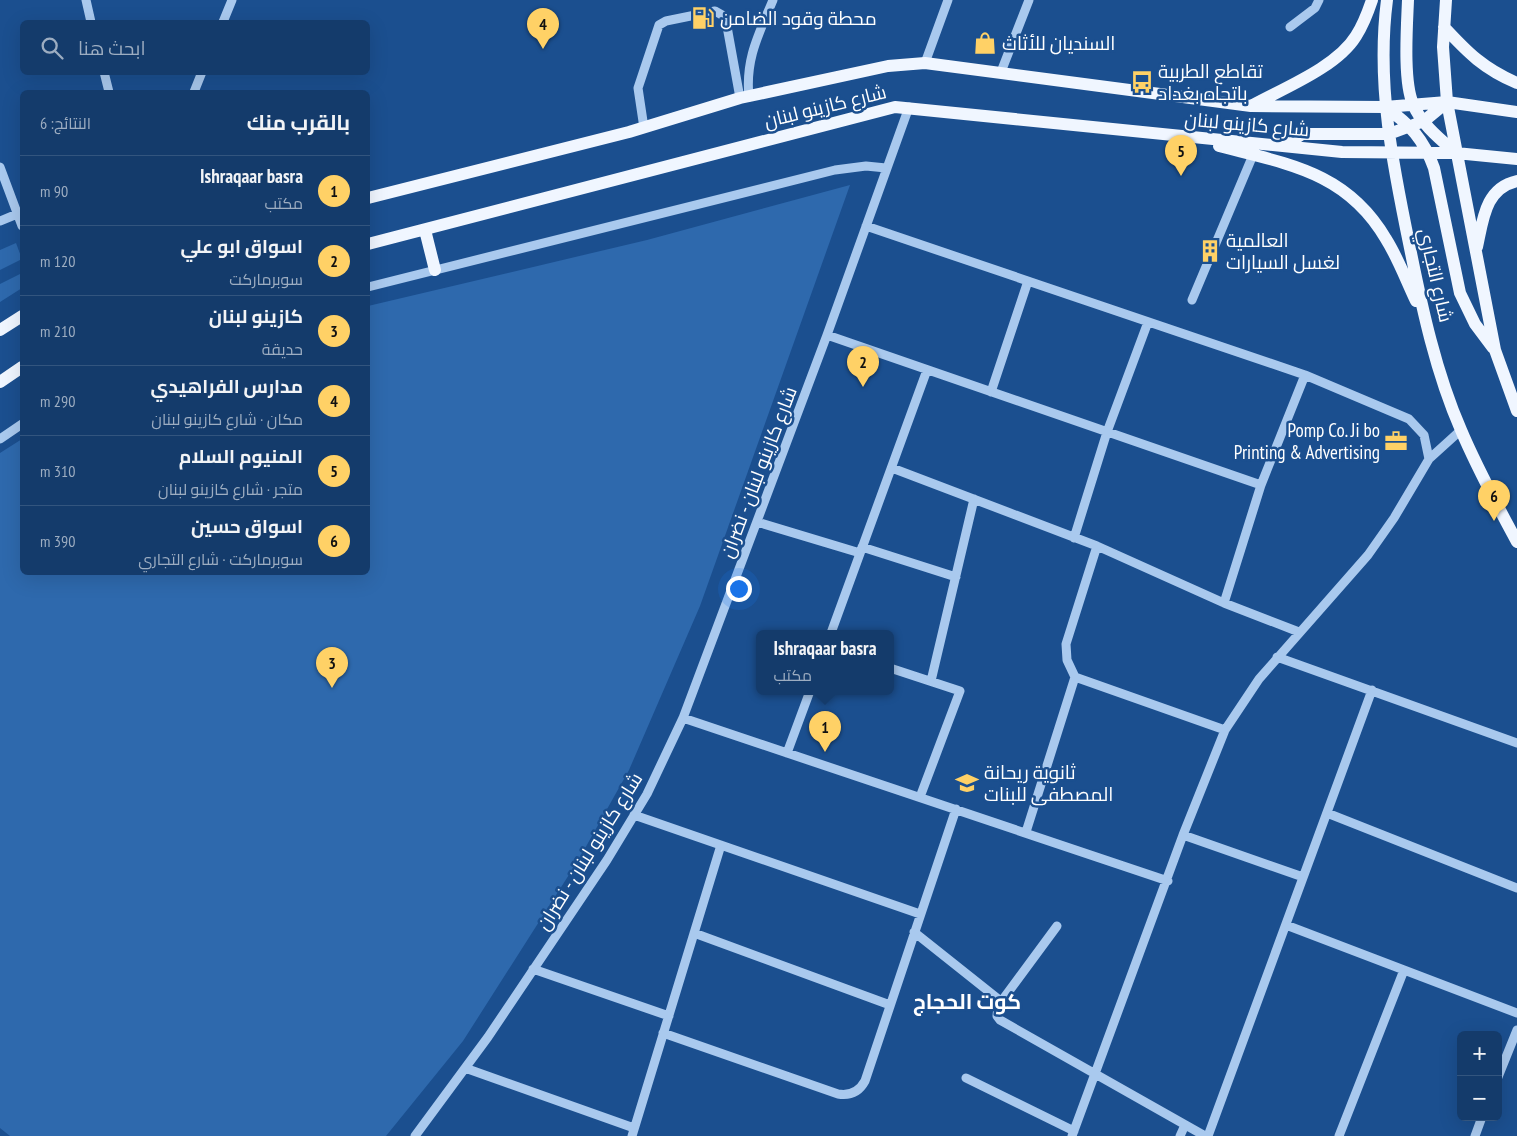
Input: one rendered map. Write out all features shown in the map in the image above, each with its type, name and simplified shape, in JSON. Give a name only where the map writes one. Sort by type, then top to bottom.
[{"type":"main road","points":[[1251,106],[1313,72],[1340,54],[1356,36],[1372,0]]},
{"type":"main road","name":"شارع التجاري","points":[[1388,0],[1385,16],[1385,107],[1392,153],[1425,319],[1461,430],[1517,542]]},
{"type":"main road","points":[[1408,0],[1407,51],[1412,104],[1424,121],[1456,153]]},
{"type":"main road","points":[[1446,0],[1443,71],[1447,102],[1495,350],[1517,411]]},
{"type":"main road","points":[[1444,27],[1474,60],[1496,74],[1517,83]]},
{"type":"main road","name":"شارع كازينو لبنان","points":[[370,197],[644,128],[744,97],[879,68],[926,63],[1251,106],[1385,107],[1447,102],[1517,112]]},
{"type":"main road","points":[[1286,145],[1302,134],[1389,134],[1424,121],[1447,102]]},
{"type":"main road","name":"شارع كازينو لبنان","points":[[370,244],[880,110],[909,107],[1190,138],[1286,145],[1342,152],[1456,153],[1517,159]]},
{"type":"main road","points":[[1385,107],[1412,127],[1428,152],[1434,168],[1460,293],[1475,324],[1495,350]]},
{"type":"main road","points":[[1190,138],[1313,172],[1340,187],[1357,201],[1387,240],[1425,319]]},
{"type":"main road","points":[[1476,255],[1487,203],[1505,185],[1517,181]]},
{"type":"main road","points":[[425,230],[435,270]]},
{"type":"main road","points":[[0,330],[20,317]]},
{"type":"main road","points":[[0,382],[20,368]]},
{"type":"street","points":[[86,0],[91,20]]},
{"type":"street","points":[[224,20],[232,0]]},
{"type":"street","points":[[744,97],[751,54],[773,0]]},
{"type":"street","points":[[926,63],[948,0]]},
{"type":"street","points":[[1001,72],[1029,0]]},
{"type":"street","points":[[1290,27],[1315,8],[1319,0]]},
{"type":"street","points":[[644,128],[638,88],[657,29],[666,20],[715,11],[722,15],[726,21],[744,97]]},
{"type":"street","points":[[105,75],[108,90]]},
{"type":"street","points":[[195,90],[201,75]]},
{"type":"street","name":"شارع كازينو لبنان - نضران","points":[[415,1136],[466,1068],[607,860],[647,794],[683,718],[827,335],[909,107]]},
{"type":"street","points":[[1192,300],[1253,155]]},
{"type":"street","points":[[0,167],[20,213],[0,221]]},
{"type":"street","points":[[370,286],[835,170],[856,167],[886,168]]},
{"type":"street","points":[[866,226],[1305,375],[1409,419],[1424,435],[1429,460]]},
{"type":"street","points":[[991,392],[1028,281]]},
{"type":"street","points":[[1074,538],[1108,432],[1148,322]]},
{"type":"street","points":[[827,335],[1261,485]]},
{"type":"street","points":[[832,630],[928,370]]},
{"type":"street","points":[[1224,603],[1261,485],[1305,375]]},
{"type":"street","points":[[0,439],[20,425]]},
{"type":"street","points":[[966,1078],[1073,1134],[1168,881],[1183,835],[1225,730],[1239,705],[1277,657],[1368,555],[1394,518],[1429,460],[1461,430]]},
{"type":"street","points":[[892,468],[1097,546],[1224,603],[1299,632]]},
{"type":"street","points":[[931,681],[974,499]]},
{"type":"street","points":[[757,522],[956,577]]},
{"type":"street","points":[[1097,546],[1066,644],[1067,660],[1076,677],[1225,730]]},
{"type":"street","points":[[1277,657],[1517,743]]},
{"type":"street","points":[[894,669],[960,691],[920,798]]},
{"type":"street","points":[[1026,832],[1076,677]]},
{"type":"street","points":[[1058,926],[1002,1002],[997,1011],[1000,1020],[1096,1076],[1206,1136],[1372,690]]},
{"type":"street","points":[[787,753],[809,695]]},
{"type":"street","points":[[683,718],[1168,881]]},
{"type":"street","points":[[663,1033],[838,1094],[851,1094],[862,1087],[956,809]]},
{"type":"street","points":[[1326,813],[1517,888]]},
{"type":"street","points":[[634,815],[920,914]]},
{"type":"street","points":[[1183,835],[1303,877]]},
{"type":"street","points":[[466,1068],[633,1132],[721,845]]},
{"type":"street","points":[[1286,925],[1517,1013]]},
{"type":"street","points":[[914,932],[1002,1002]]},
{"type":"street","points":[[694,933],[890,1005]]},
{"type":"street","points":[[533,969],[669,1016]]},
{"type":"street","points":[[1339,1136],[1404,970]]},
{"type":"street","points":[[1498,1076],[1517,1030]]},
{"type":"street","points":[[1475,1136],[1481,1121]]},
{"type":"street","points":[[1180,1136],[1185,1126]]},
{"type":"shaded area","points":[[850,185],[700,606],[629,770],[579,859],[463,1041],[386,1136],[10,1136],[0,1128],[0,453],[20,440],[20,575],[370,575],[370,306],[647,240]]},
{"type":"shaded area","points":[[16,243],[20,260],[0,270],[0,250]]},
{"type":"shaded area","points":[[20,274],[20,289],[0,302],[0,284]]},
{"type":"place","name":"محطة وقود الضامن","points":[[703,18]]},
{"type":"place","name":"السنديان للأثاث","points":[[985,43]]},
{"type":"place","name":"مدارس الفراهيدي","points":[[543,49]]},
{"type":"place","name":"تقاطع الطربية باتجاه بغداد","points":[[1142,82]]},
{"type":"place","name":"المنيوم السلام","points":[[1181,176]]},
{"type":"place","name":"العالمية لغسل السيارات","points":[[1210,251]]},
{"type":"place","name":"اسواق ابو علي","points":[[863,387]]},
{"type":"place","name":"Pomp Co. Ji bo Printing & Advertising","points":[[1396,441]]},
{"type":"place","name":"اسواق حسين","points":[[1494,521]]},
{"type":"place","name":"كازينو لبنان","points":[[332,688]]},
{"type":"place","name":"Ishraqaar basra","points":[[825,752]]},
{"type":"place","name":"ثانوية ريحانة المصطفى للبنات","points":[[967,783]]},
{"type":"district","name":"كوت الحجاج","points":[[967,1002]]}]
